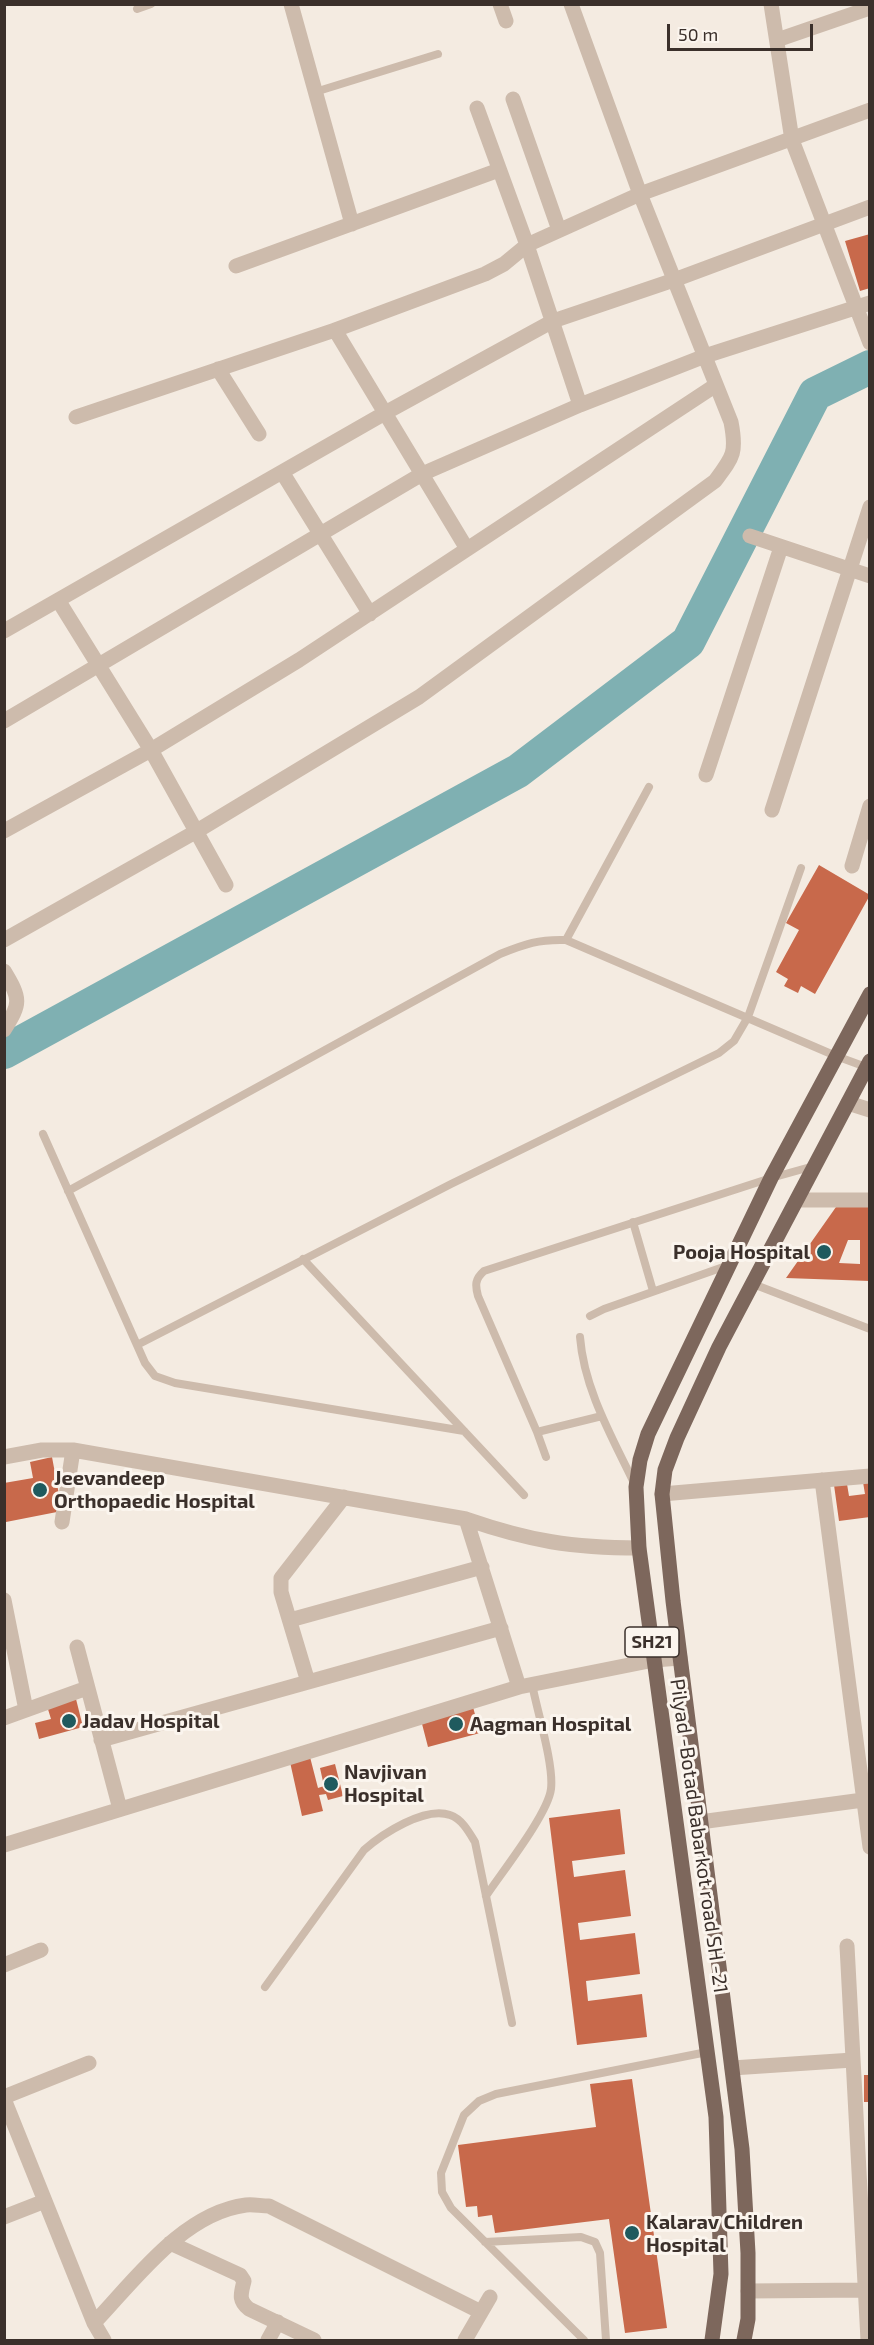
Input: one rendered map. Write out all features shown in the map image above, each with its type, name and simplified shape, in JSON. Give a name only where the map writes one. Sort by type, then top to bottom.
[{"type":"main road","name":"Pilyad -Botad Babarkot road SH -21","points":[[712,2340],[721,2274],[717,2117],[639,1548],[636,1487],[640,1460],[648,1434],[771,1178],[870,994]]},
{"type":"main road","name":"Pilyad -Botad Babarkot road SH -21","points":[[744,2340],[748,2319],[748,2291],[742,2149],[700,1822],[662,1494],[665,1470],[677,1438],[719,1347],[868,1064]]},
{"type":"street","points":[[291,4],[352,224]]},
{"type":"street","points":[[501,4],[506,21]]},
{"type":"street","points":[[4,940],[197,831],[418,697],[715,481],[730,461],[736,444],[731,422],[640,194],[571,4]]},
{"type":"street","points":[[771,4],[792,140],[824,223],[863,305],[870,343]]},
{"type":"street","points":[[777,40],[870,8]]},
{"type":"street","points":[[513,99],[559,230]]},
{"type":"street","points":[[477,108],[553,321],[580,405]]},
{"type":"street","points":[[76,417],[335,330],[485,274],[504,264],[526,245],[640,194],[870,110]]},
{"type":"street","points":[[236,266],[500,170]]},
{"type":"street","points":[[4,631],[384,413],[553,321],[674,280],[870,207]]},
{"type":"street","points":[[4,721],[422,474],[580,405],[705,356],[863,305]]},
{"type":"street","points":[[335,330],[467,549]]},
{"type":"street","points":[[218,369],[259,434]]},
{"type":"street","points":[[4,831],[151,750],[299,660],[717,385]]},
{"type":"street","points":[[282,472],[370,614]]},
{"type":"street","points":[[772,810],[870,507]]},
{"type":"street","points":[[750,536],[870,576]]},
{"type":"street","points":[[706,776],[781,547]]},
{"type":"street","points":[[58,600],[151,750],[226,885]]},
{"type":"street","points":[[852,866],[870,806]]},
{"type":"street","points":[[4,971],[15,989],[17,1008],[5,1030]]},
{"type":"street","points":[[848,1103],[870,1110]]},
{"type":"street","points":[[797,1200],[870,1200]]},
{"type":"street","points":[[4,1456],[42,1450],[73,1450],[466,1519],[541,1542],[591,1548],[639,1548]]},
{"type":"street","points":[[62,1522],[73,1450]]},
{"type":"street","points":[[662,1494],[870,1476]]},
{"type":"street","points":[[822,1479],[870,1847]]},
{"type":"street","points":[[308,1682],[281,1592],[281,1578],[345,1497]]},
{"type":"street","points":[[466,1519],[501,1628],[526,1686]]},
{"type":"street","points":[[290,1620],[482,1568]]},
{"type":"street","points":[[4,1600],[26,1710]]},
{"type":"street","points":[[101,1740],[501,1628]]},
{"type":"street","points":[[77,1647],[120,1809]]},
{"type":"street","points":[[4,1845],[526,1686],[654,1660],[680,1658]]},
{"type":"street","points":[[4,1718],[87,1688]]},
{"type":"street","points":[[700,1822],[863,1800]]},
{"type":"street","points":[[847,1946],[853,2060],[865,2187],[868,2340]]},
{"type":"street","points":[[4,1965],[40,1950]]},
{"type":"street","points":[[732,2068],[853,2060]]},
{"type":"street","points":[[89,2063],[4,2098],[94,2323],[104,2340]]},
{"type":"street","points":[[4,2217],[45,2201]]},
{"type":"street","points":[[94,2323],[170,2243],[200,2220],[224,2209],[248,2204],[269,2206],[481,2312]]},
{"type":"street","points":[[170,2243],[240,2275],[244,2281],[240,2296],[242,2304],[314,2340]]},
{"type":"street","points":[[748,2291],[866,2290]]},
{"type":"street","points":[[465,2340],[490,2297]]},
{"type":"street","points":[[268,2340],[278,2322]]},
{"type":"lane","points":[[137,9],[151,4]]},
{"type":"lane","points":[[315,92],[438,54]]},
{"type":"lane","points":[[566,940],[649,788]]},
{"type":"lane","points":[[137,1345],[451,1184],[719,1053],[734,1041],[748,1017],[801,868]]},
{"type":"lane","points":[[68,1191],[500,954],[528,942],[566,940],[836,1056],[868,1064]]},
{"type":"lane","points":[[43,1134],[145,1363],[155,1376],[175,1383],[464,1431]]},
{"type":"lane","points":[[546,1457],[478,1296],[477,1277],[484,1271],[814,1166]]},
{"type":"lane","points":[[633,1222],[653,1291]]},
{"type":"lane","points":[[303,1259],[524,1495]]},
{"type":"lane","points":[[590,1316],[731,1264]]},
{"type":"lane","points":[[753,1284],[870,1329]]},
{"type":"lane","points":[[580,1337],[586,1372],[602,1416],[636,1487]]},
{"type":"lane","points":[[537,1432],[602,1416]]},
{"type":"lane","points":[[486,1896],[546,1807],[551,1789],[550,1770],[526,1686]]},
{"type":"lane","points":[[265,1987],[364,1850],[390,1829],[408,1821],[427,1815],[449,1814],[464,1824],[475,1842],[512,2023]]},
{"type":"lane","points":[[584,2340],[451,2208],[442,2192],[441,2173],[464,2115],[479,2101],[496,2094],[707,2052]]},
{"type":"lane","points":[[485,2242],[581,2237],[595,2242],[600,2253],[606,2340]]},
{"type":"building","points":[[870,234],[870,288],[860,291],[845,241]]},
{"type":"building","points":[[819,865],[870,895],[815,994],[801,986],[798,993],[784,986],[788,979],[776,972],[799,930],[786,923]]},
{"type":"building","points":[[870,1205],[870,1281],[786,1278],[836,1207]],"holes":[[[848,1240],[860,1240],[860,1264],[839,1263]]]},
{"type":"building","points":[[52,1457],[62,1511],[6,1522],[4,1483],[33,1478],[30,1462]]},
{"type":"building","points":[[870,1481],[870,1517],[839,1521],[834,1485],[847,1484],[849,1496],[865,1494],[863,1482]]},
{"type":"building","points":[[76,1699],[83,1727],[39,1739],[35,1723],[51,1719],[47,1706]]},
{"type":"building","points":[[473,1707],[480,1733],[428,1747],[421,1720]]},
{"type":"building","points":[[310,1757],[318,1788],[324,1786],[320,1768],[335,1764],[343,1796],[328,1800],[326,1794],[319,1795],[323,1811],[302,1816],[290,1762]]},
{"type":"building","points":[[620,1809],[625,1854],[572,1861],[574,1877],[625,1870],[631,1916],[578,1923],[580,1940],[635,1933],[640,1974],[586,1981],[588,2001],[642,1994],[647,2037],[577,2045],[549,1818]]},
{"type":"building","points":[[864,2075],[870,2075],[870,2102],[864,2102]]},
{"type":"building","points":[[632,2079],[667,2328],[625,2333],[609,2219],[495,2233],[492,2215],[478,2217],[477,2206],[466,2207],[458,2145],[596,2127],[590,2084]]},
{"type":"waterway","points":[[4,1052],[518,771],[688,642],[815,394],[870,367]]},
{"type":"place","name":"Pooja Hospital","points":[[824,1252]]},
{"type":"place","name":"Jeevandeep Orthopaedic Hospital","points":[[40,1490]]},
{"type":"place","name":"Jadav Hospital","points":[[69,1721]]},
{"type":"place","name":"Aagman Hospital","points":[[456,1724]]},
{"type":"place","name":"Navjivan Hospital","points":[[331,1784]]},
{"type":"place","name":"Kalarav Children Hospital","points":[[632,2233]]}]
